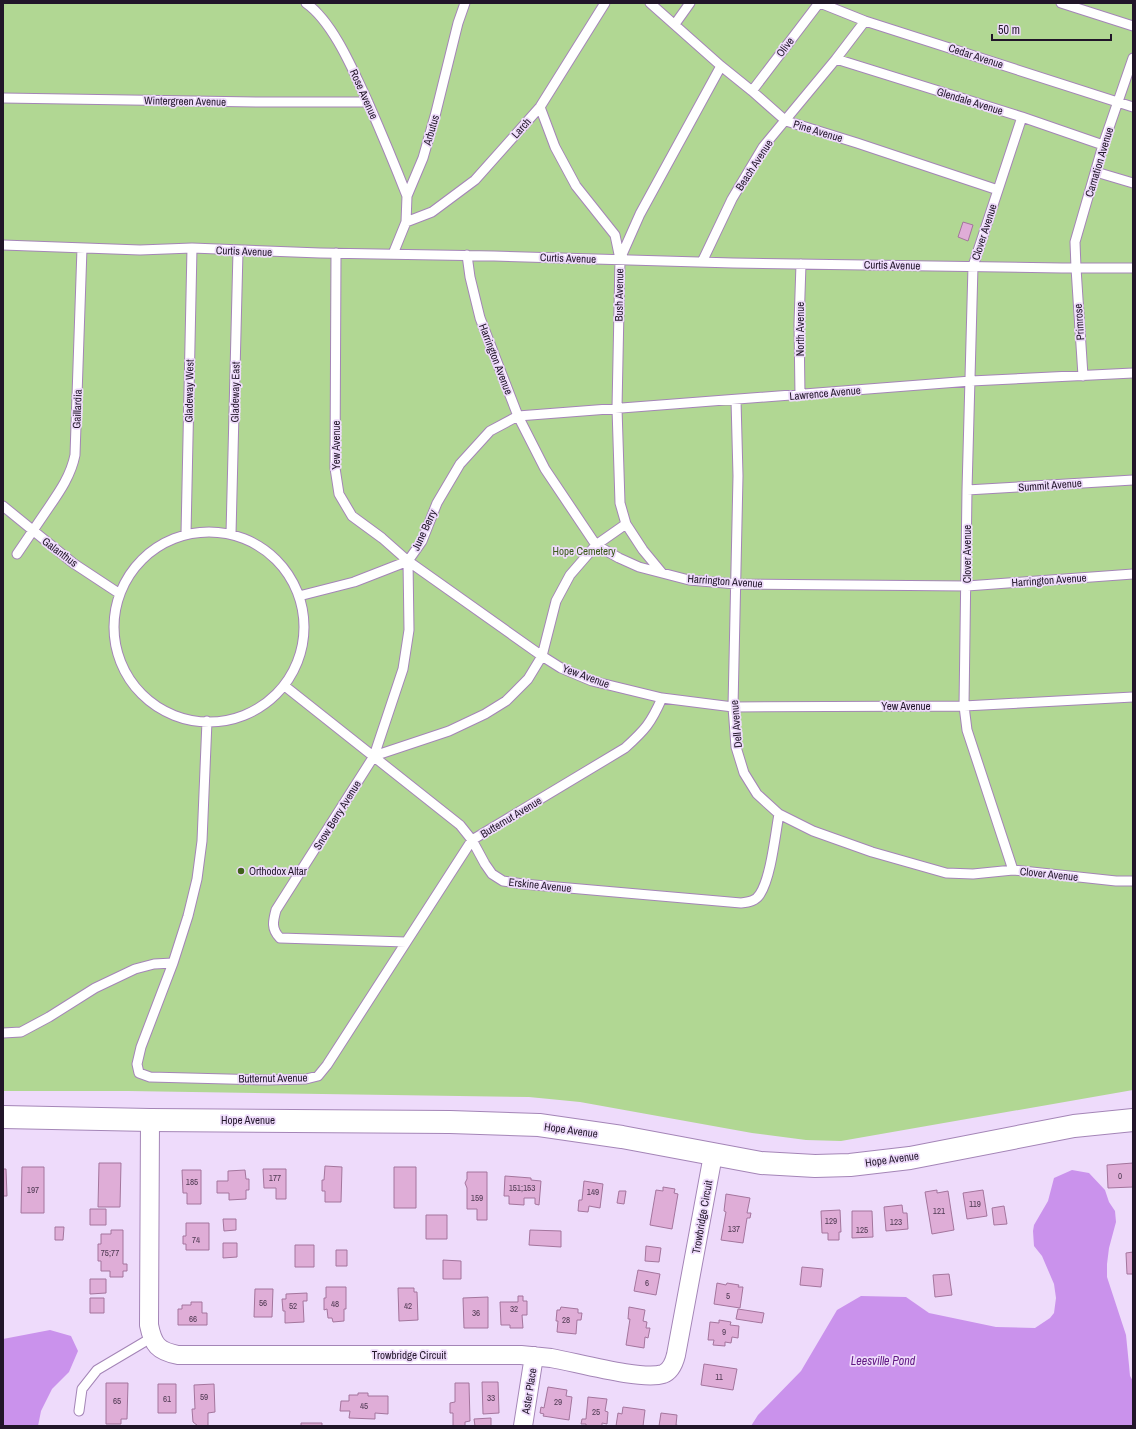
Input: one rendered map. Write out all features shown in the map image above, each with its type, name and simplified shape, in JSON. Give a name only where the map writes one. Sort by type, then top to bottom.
[{"type":"main road","name":"Hope Avenue","points":[[3,1117],[150,1120],[450,1122],[538,1125],[622,1137],[761,1163],[815,1166],[850,1165],[910,1158],[1074,1126],[1133,1120]]},
{"type":"street","points":[[150,1120],[149,1325],[152,1338]]},
{"type":"street","name":"Trowbridge Circuit","points":[[152,1338],[157,1346],[166,1353],[178,1355],[534,1356],[647,1375],[664,1373],[670,1369],[675,1361],[713,1155]]},
{"type":"street","name":"Aster Place","points":[[523,1426],[534,1356]]},
{"type":"lane","name":"Rose Avenue","points":[[306,3],[329,28],[350,62],[407,196]]},
{"type":"lane","name":"Arbutus","points":[[393,254],[406,222],[407,196],[423,158],[450,62],[458,23],[465,3]]},
{"type":"lane","name":"Larch","points":[[406,222],[432,212],[476,180],[540,107],[605,3]]},
{"type":"lane","name":"Pine Avenue","points":[[650,3],[786,121],[998,190]]},
{"type":"lane","points":[[674,24],[690,3]]},
{"type":"lane","name":"Cedar Avenue","points":[[819,3],[865,21],[1133,107]]},
{"type":"lane","name":"Olive","points":[[752,90],[819,3]]},
{"type":"lane","points":[[1061,3],[1133,26]]},
{"type":"lane","name":"Beach Avenue","points":[[702,262],[732,199],[763,147],[786,121],[865,21]]},
{"type":"lane","name":"Carnation Avenue","points":[[1076,268],[1075,242],[1103,145],[1133,58]]},
{"type":"lane","name":"Glendale Avenue","points":[[836,59],[1022,117],[1103,145]]},
{"type":"lane","name":"Bush Avenue","points":[[662,573],[643,550],[626,524],[620,503],[617,408],[620,259],[640,214],[721,66]]},
{"type":"lane","name":"Wintergreen Avenue","points":[[3,98],[252,102],[368,102]]},
{"type":"lane","points":[[540,107],[555,147],[576,186],[615,235],[620,259]]},
{"type":"lane","name":"Clover Avenue","points":[[1022,117],[973,266],[967,490],[967,586],[964,706],[967,730],[1012,870],[1116,881],[1133,881]]},
{"type":"lane","points":[[1096,172],[1133,183]]},
{"type":"lane","name":"Curtis Avenue","points":[[3,245],[140,250],[192,248],[238,251],[702,262],[1133,268]]},
{"type":"lane","name":"Gaillardia","points":[[18,554],[71,472],[75,455],[82,248]]},
{"type":"lane","name":"Gladeway West","points":[[186,534],[192,248]]},
{"type":"lane","name":"Gladeway East","points":[[231,534],[238,251]]},
{"type":"lane","name":"Yew Avenue","points":[[336,253],[335,468],[339,494],[352,516],[382,538],[408,562],[561,668],[592,681],[662,698],[733,707],[964,706],[1133,697]]},
{"type":"lane","name":"Harrington Avenue","points":[[467,256],[470,277],[480,318],[518,416],[545,469],[596,545],[619,558],[639,567],[689,580],[736,584],[967,586],[1133,574]]},
{"type":"lane","name":"North Avenue","points":[[800,395],[799,324],[801,264]]},
{"type":"lane","name":"Primrose","points":[[1076,268],[1083,376]]},
{"type":"lane","name":"Lawrence Avenue","points":[[518,416],[971,381],[1133,373]]},
{"type":"lane","name":"Dell Avenue","points":[[736,400],[738,476],[733,707],[736,747],[744,773],[758,794],[779,814],[813,831],[872,852],[946,873],[974,874],[1012,870]]},
{"type":"lane","name":"June Berry","points":[[299,596],[354,582],[408,562],[422,541],[437,503],[460,464],[490,431],[518,416]]},
{"type":"lane","name":"Summit Avenue","points":[[967,490],[1133,480]]},
{"type":"lane","name":"Galanthus","points":[[3,506],[73,563],[120,594]]},
{"type":"lane","points":[[374,756],[449,731],[485,714],[506,701],[528,679],[542,656],[556,601],[570,575],[596,545],[626,524]]},
{"type":"lane","points":[[221,530],[231,534],[246,539],[268,554],[287,574],[299,596],[303,622],[303,637],[295,671],[286,687],[255,711],[240,717],[218,721],[184,718],[169,713],[154,705],[134,686],[121,663],[115,640],[115,618],[120,594],[132,574],[147,559],[165,546],[186,534],[221,530]]},
{"type":"lane","name":"Snow Berry Avenue","points":[[406,942],[280,938],[275,933],[273,921],[276,910],[374,756],[403,669],[409,630],[408,562]]},
{"type":"lane","name":"Erskine Avenue","points":[[286,687],[460,825],[472,840],[492,874],[503,881],[741,903],[751,902],[760,895],[767,876],[779,814]]},
{"type":"lane","name":"Butternut Avenue","points":[[207,721],[202,841],[197,879],[188,916],[173,963],[141,1046],[137,1064],[139,1073],[150,1077],[267,1080],[306,1079],[318,1076],[328,1065],[472,840],[625,748],[643,732],[654,716],[662,698]]},
{"type":"lane","points":[[3,1033],[21,1032],[49,1017],[95,988],[134,969],[154,964],[173,963]]},
{"type":"lane","points":[[79,1411],[82,1389],[98,1370],[152,1338]]},
{"type":"green space","name":"Hope Cemetery","points":[[3,3],[1133,3],[1133,1090],[841,1141],[806,1140],[752,1133],[580,1102],[529,1097],[128,1091],[3,1091]]},
{"type":"water","name":"Leesville Pond","points":[[1072,1170],[1089,1173],[1105,1190],[1109,1202],[1115,1211],[1116,1222],[1109,1248],[1107,1277],[1126,1335],[1130,1376],[1133,1381],[1133,1426],[751,1426],[758,1415],[801,1371],[837,1310],[861,1296],[906,1297],[929,1313],[996,1327],[1035,1328],[1050,1318],[1054,1313],[1056,1298],[1054,1284],[1042,1256],[1034,1246],[1033,1231],[1034,1225],[1048,1201],[1054,1178]]},
{"type":"water","points":[[50,1330],[71,1336],[78,1351],[69,1372],[52,1389],[41,1411],[38,1426],[3,1426],[3,1339]]},
{"type":"building","points":[[963,222],[973,225],[968,241],[958,237]]},
{"type":"building","points":[[99,1163],[121,1163],[120,1207],[98,1207]]},
{"type":"building","points":[[1133,1163],[1133,1187],[1108,1188],[1107,1165]]},
{"type":"building","points":[[325,1166],[342,1167],[341,1202],[325,1202],[325,1191],[322,1191],[322,1180],[324,1180]]},
{"type":"building","points":[[22,1167],[44,1167],[44,1213],[21,1213]]},
{"type":"building","points":[[394,1167],[416,1167],[416,1208],[394,1208]]},
{"type":"building","points":[[3,1169],[6,1169],[7,1196],[3,1196]]},
{"type":"building","points":[[263,1169],[286,1169],[286,1199],[276,1199],[276,1188],[264,1188]]},
{"type":"building","points":[[182,1170],[201,1170],[201,1204],[187,1204],[187,1193],[183,1193]]},
{"type":"building","points":[[245,1170],[246,1179],[249,1179],[249,1190],[246,1190],[246,1199],[229,1200],[229,1193],[217,1193],[217,1181],[228,1181],[228,1171]]},
{"type":"building","points":[[467,1172],[487,1172],[487,1220],[477,1220],[477,1209],[467,1209],[467,1188],[465,1183],[467,1179]]},
{"type":"building","points":[[505,1176],[531,1178],[531,1180],[541,1181],[539,1205],[535,1204],[535,1198],[524,1198],[524,1205],[509,1204],[509,1196],[504,1196]]},
{"type":"building","points":[[584,1181],[603,1184],[600,1208],[589,1206],[588,1212],[578,1211],[579,1200],[582,1200]]},
{"type":"building","points":[[663,1187],[675,1189],[674,1193],[678,1194],[672,1229],[650,1225],[656,1190],[663,1191]]},
{"type":"building","points":[[937,1190],[937,1193],[948,1191],[954,1230],[932,1234],[925,1192]]},
{"type":"building","points":[[983,1190],[987,1216],[967,1219],[963,1193]]},
{"type":"building","points":[[619,1191],[626,1191],[624,1204],[617,1203]]},
{"type":"building","points":[[726,1194],[750,1198],[747,1213],[751,1213],[750,1218],[747,1218],[743,1243],[721,1240],[726,1212],[724,1211]]},
{"type":"building","points":[[902,1205],[903,1213],[907,1213],[908,1229],[886,1231],[884,1207]]},
{"type":"building","points":[[1004,1206],[1007,1224],[994,1225],[992,1208]]},
{"type":"building","points":[[90,1209],[106,1209],[106,1225],[90,1225]]},
{"type":"building","points":[[840,1210],[841,1232],[839,1232],[839,1240],[828,1240],[828,1233],[822,1233],[821,1211]]},
{"type":"building","points":[[852,1211],[872,1211],[873,1237],[852,1238]]},
{"type":"building","points":[[426,1215],[447,1215],[447,1239],[426,1239]]},
{"type":"building","points":[[223,1219],[236,1219],[236,1230],[224,1231]]},
{"type":"building","points":[[186,1223],[209,1223],[209,1250],[186,1250],[186,1244],[183,1244],[183,1236],[186,1236]]},
{"type":"building","points":[[55,1227],[64,1227],[63,1240],[55,1240]]},
{"type":"building","points":[[111,1230],[123,1230],[123,1264],[127,1264],[127,1271],[123,1271],[123,1277],[110,1277],[110,1271],[101,1271],[101,1261],[98,1261],[98,1244],[101,1244],[101,1234],[111,1234]]},
{"type":"building","points":[[530,1230],[561,1231],[561,1247],[529,1245]]},
{"type":"building","points":[[223,1243],[237,1243],[237,1257],[223,1258]]},
{"type":"building","points":[[295,1245],[314,1245],[314,1267],[295,1267]]},
{"type":"building","points":[[646,1246],[661,1248],[659,1262],[645,1261]]},
{"type":"building","points":[[336,1250],[347,1250],[347,1266],[336,1266]]},
{"type":"building","points":[[1133,1252],[1133,1274],[1127,1274],[1126,1253]]},
{"type":"building","points":[[443,1260],[461,1261],[461,1279],[443,1279]]},
{"type":"building","points":[[802,1267],[823,1269],[821,1287],[800,1285]]},
{"type":"building","points":[[638,1270],[660,1274],[656,1295],[634,1291]]},
{"type":"building","points":[[949,1274],[952,1295],[935,1297],[933,1275]]},
{"type":"building","points":[[90,1279],[106,1279],[106,1293],[90,1294]]},
{"type":"building","points":[[717,1283],[726,1285],[727,1283],[739,1285],[738,1287],[743,1287],[740,1308],[714,1304]]},
{"type":"building","points":[[326,1287],[346,1287],[346,1309],[344,1309],[344,1321],[333,1322],[332,1318],[328,1318],[327,1309],[324,1310]]},
{"type":"building","points":[[398,1288],[414,1288],[414,1292],[417,1292],[418,1320],[399,1321]]},
{"type":"building","points":[[255,1289],[273,1289],[272,1317],[254,1317]]},
{"type":"building","points":[[307,1293],[307,1301],[303,1301],[304,1322],[285,1323],[285,1311],[283,1311],[282,1299],[286,1299],[286,1294]]},
{"type":"building","points":[[518,1296],[523,1296],[523,1301],[527,1301],[527,1315],[522,1315],[523,1328],[510,1328],[510,1325],[501,1325],[500,1302],[518,1302]]},
{"type":"building","points":[[488,1297],[488,1328],[464,1328],[463,1298]]},
{"type":"building","points":[[90,1298],[104,1298],[104,1313],[90,1313]]},
{"type":"building","points":[[191,1302],[202,1302],[202,1313],[207,1313],[207,1325],[178,1325],[178,1309],[182,1309],[182,1305],[191,1305]]},
{"type":"building","points":[[561,1307],[578,1309],[578,1313],[582,1313],[581,1320],[577,1320],[576,1334],[557,1332],[557,1310],[560,1310]]},
{"type":"building","points":[[629,1307],[645,1310],[643,1321],[647,1322],[646,1328],[650,1328],[648,1338],[645,1337],[644,1348],[626,1345],[630,1319],[628,1319]]},
{"type":"building","points":[[738,1309],[764,1313],[762,1323],[736,1319]]},
{"type":"building","points":[[719,1320],[731,1322],[730,1325],[739,1326],[738,1338],[732,1337],[731,1343],[725,1342],[725,1346],[713,1345],[714,1340],[708,1340],[710,1322],[719,1323]]},
{"type":"building","points":[[704,1364],[737,1369],[733,1390],[701,1385]]},
{"type":"building","points":[[482,1382],[498,1382],[499,1413],[483,1414]]},
{"type":"building","points":[[106,1383],[128,1383],[127,1419],[121,1419],[121,1424],[106,1424]]},
{"type":"building","points":[[455,1383],[469,1383],[470,1421],[465,1422],[465,1426],[453,1426],[453,1413],[450,1413],[450,1403],[455,1402]]},
{"type":"building","points":[[158,1384],[176,1384],[176,1413],[158,1413]]},
{"type":"building","points":[[214,1384],[215,1412],[208,1413],[208,1426],[198,1426],[193,1422],[192,1409],[195,1409],[194,1385]]},
{"type":"building","points":[[548,1387],[567,1390],[566,1396],[572,1397],[569,1420],[543,1416],[544,1414],[540,1413],[541,1407],[544,1408]]},
{"type":"building","points":[[358,1393],[368,1393],[368,1396],[388,1396],[388,1414],[375,1413],[375,1419],[349,1418],[350,1411],[340,1411],[341,1401],[349,1401],[349,1395],[358,1395]]},
{"type":"building","points":[[588,1397],[607,1399],[605,1411],[608,1412],[607,1424],[602,1423],[602,1426],[586,1426],[586,1424],[581,1424],[582,1419],[586,1419]]},
{"type":"building","points":[[623,1407],[645,1410],[643,1426],[616,1426],[618,1413],[622,1414]]},
{"type":"building","points":[[661,1413],[677,1415],[676,1425],[680,1426],[659,1426]]},
{"type":"building","points":[[491,1418],[491,1426],[475,1426],[474,1419]]},
{"type":"building","points":[[301,1423],[322,1423],[322,1426],[301,1426]]},
{"type":"place","name":"Orthodox Altar","points":[[241,871]]}]
